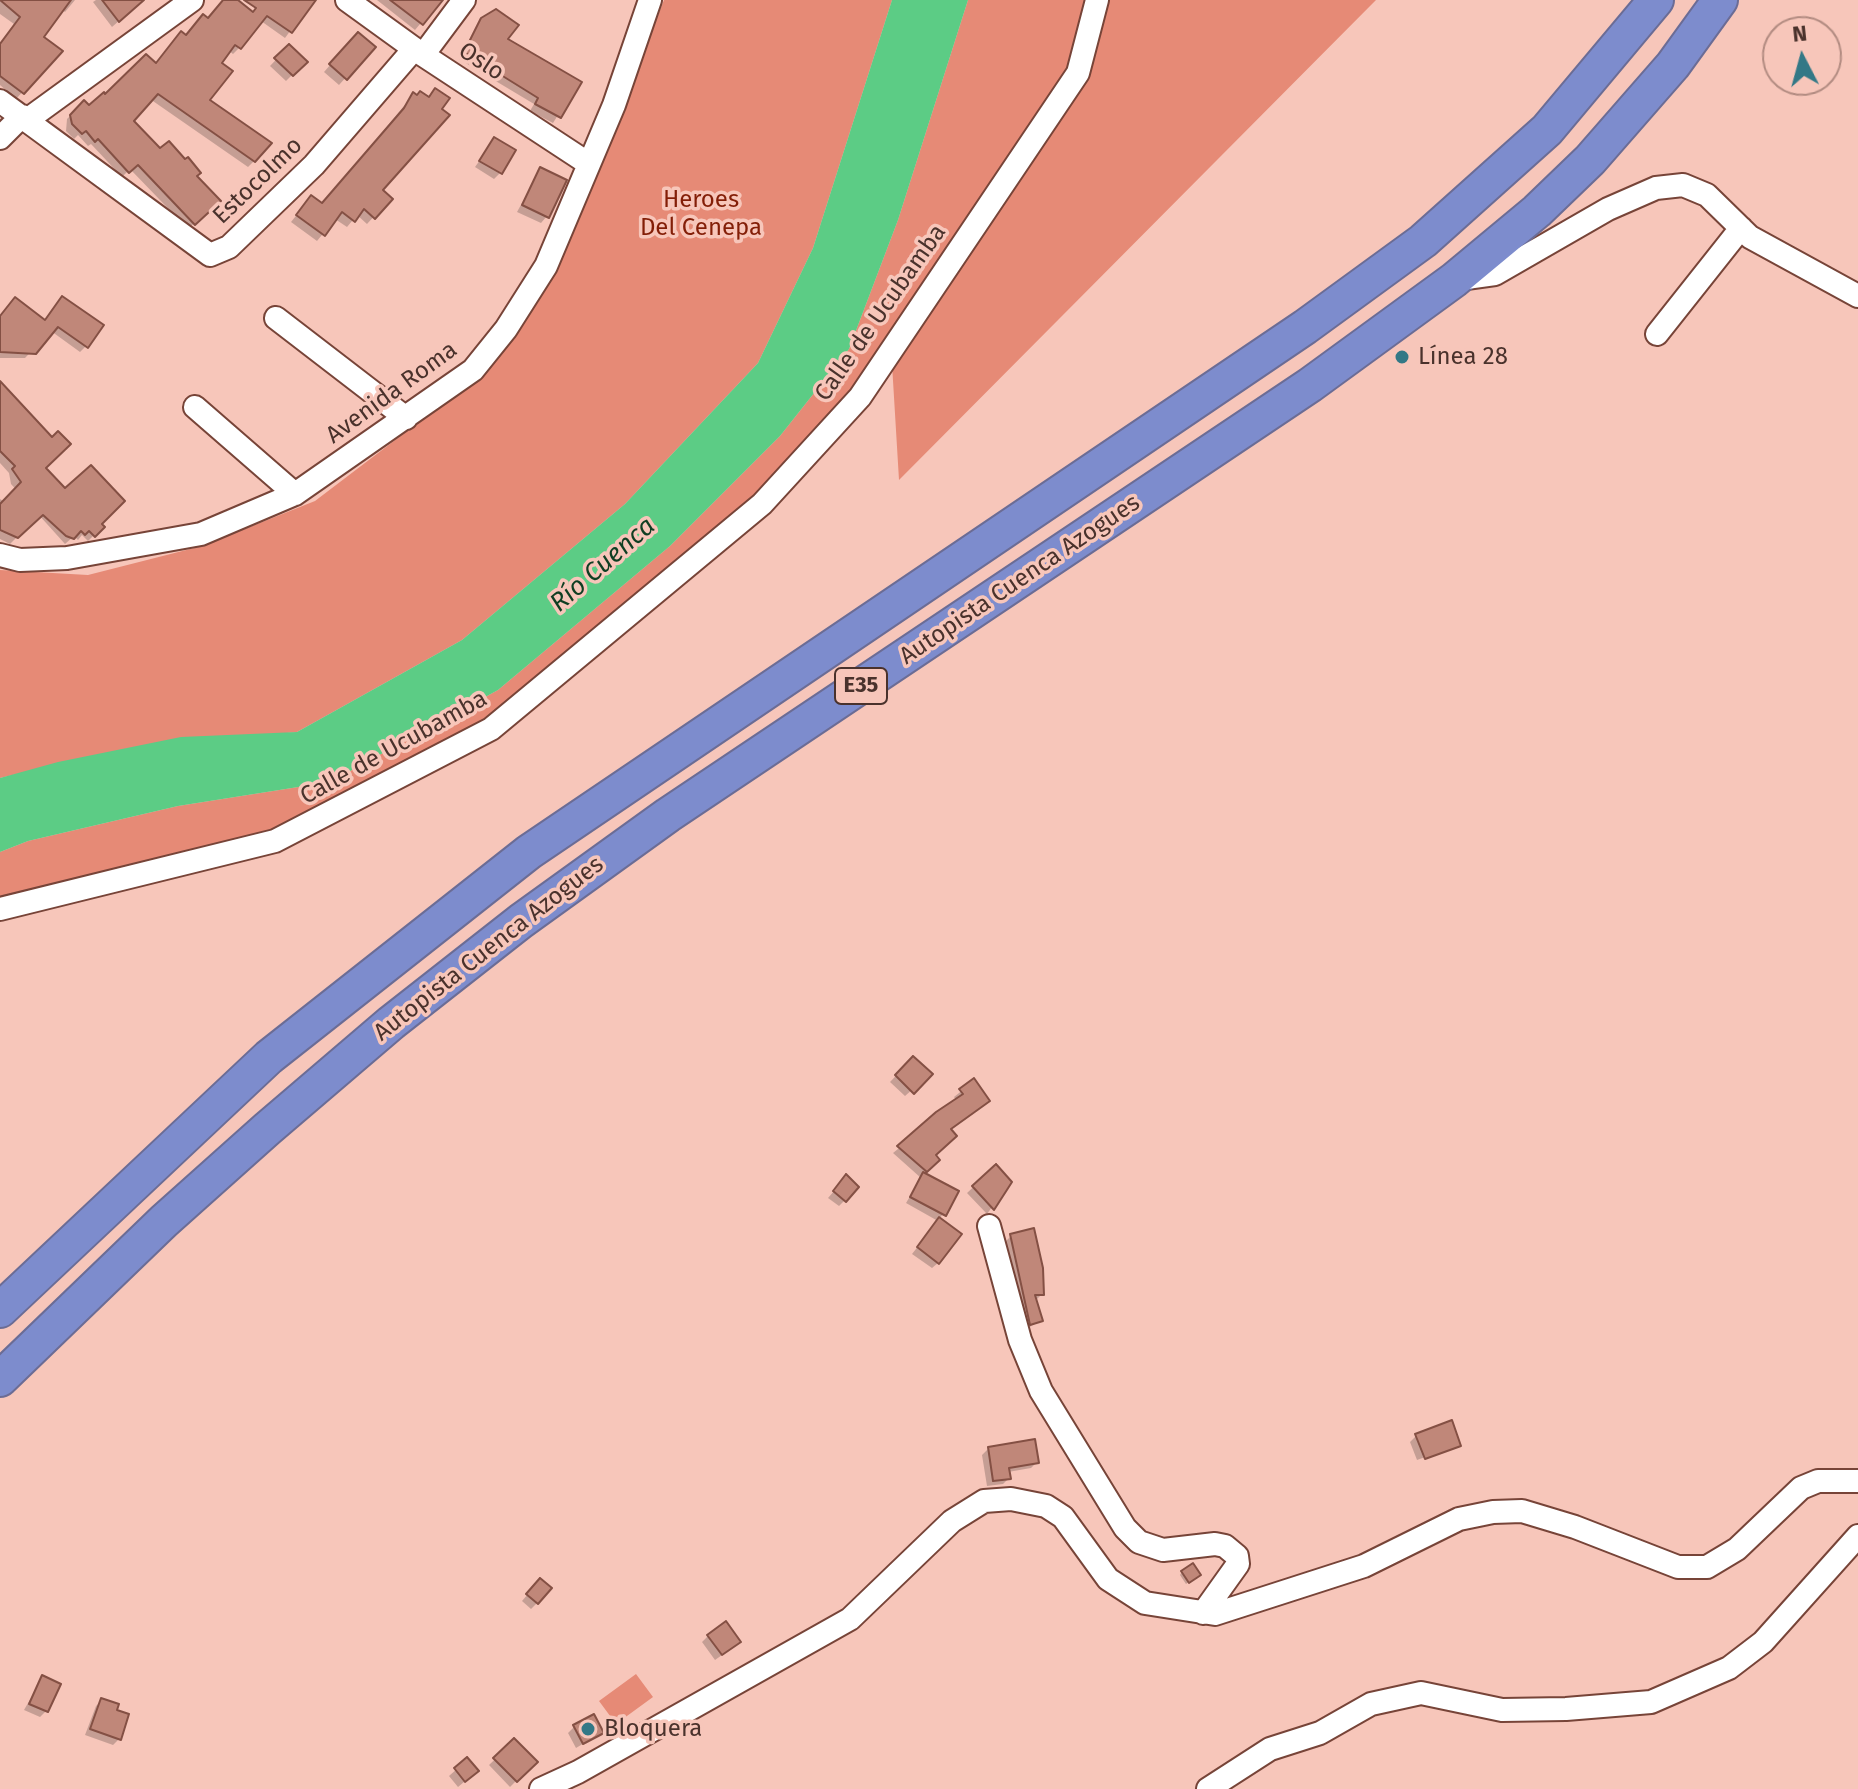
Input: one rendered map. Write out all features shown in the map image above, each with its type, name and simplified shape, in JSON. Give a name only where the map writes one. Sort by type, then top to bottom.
[{"type":"highway","name":"Autopista Cuenca Azogues","points":[[0,1310],[269,1057],[519,859],[698,734],[1305,327],[1423,241],[1547,130],[1656,0]]},
{"type":"highway","name":"Autopista Cuenca Azogues","points":[[0,1379],[164,1221],[267,1129],[391,1023],[532,913],[679,807],[1255,423],[1454,280],[1537,211],[1590,160],[1673,65],[1720,0]]},
{"type":"street","points":[[0,138],[192,0]]},
{"type":"street","name":"Oslo","points":[[347,0],[418,52],[589,164]]},
{"type":"street","points":[[418,52],[464,0]]},
{"type":"street","name":"Avenida Roma","points":[[0,555],[20,560],[67,558],[178,541],[295,494],[473,370],[506,329],[546,266],[589,164],[650,0]]},
{"type":"street","name":"Calle de Ucubamba","points":[[0,909],[275,841],[454,750],[491,729],[514,710],[762,504],[860,397],[1078,73],[1097,0]]},
{"type":"street","name":"Estocolmo","points":[[0,101],[210,255],[229,247],[314,165],[418,52]]},
{"type":"street","points":[[1454,280],[1495,274],[1608,209],[1656,188],[1683,185],[1707,195],[1750,237],[1858,296]]},
{"type":"street","points":[[1657,334],[1741,228]]},
{"type":"street","points":[[276,318],[406,418]]},
{"type":"street","points":[[195,407],[295,494]]},
{"type":"street","points":[[989,1226],[1020,1340],[1041,1391],[1125,1528],[1139,1542],[1163,1550],[1215,1544],[1225,1546],[1237,1556],[1238,1564],[1203,1613]]},
{"type":"street","points":[[541,1789],[578,1772],[850,1619],[952,1521],[984,1501],[1011,1499],[1046,1506],[1070,1526],[1108,1579],[1145,1603],[1215,1614],[1364,1566],[1459,1519],[1493,1512],[1522,1511],[1575,1527],[1678,1567],[1707,1567],[1737,1549],[1801,1488],[1818,1481],[1856,1484]]},
{"type":"street","points":[[1208,1789],[1270,1749],[1320,1733],[1371,1704],[1421,1693],[1502,1710],[1566,1709],[1651,1702],[1729,1668],[1763,1642],[1858,1536]]},
{"type":"green space","name":"Heroes Del Cenepa","points":[[664,0],[892,0],[813,248],[758,363],[625,504],[462,640],[297,732],[125,749],[0,778],[0,570],[88,575],[202,546],[315,501],[478,377],[630,86]]},
{"type":"green space","points":[[968,0],[1097,0],[1078,73],[860,397],[762,504],[491,729],[275,841],[0,909],[0,852],[28,841],[178,806],[330,782],[498,690],[670,546],[780,436],[849,349],[898,220]]},
{"type":"green space","points":[[1103,0],[1376,0],[899,480],[892,364],[1082,76]]},
{"type":"green space","points":[[636,1674],[653,1697],[616,1724],[599,1701]]},
{"type":"water","name":"Río Cuenca","points":[[892,0],[968,0],[898,220],[849,349],[780,436],[670,546],[498,690],[330,782],[178,806],[28,841],[0,852],[0,778],[58,762],[181,737],[297,732],[462,640],[625,504],[758,363],[813,248]]},
{"type":"building","points":[[0,0],[71,0],[44,37],[63,51],[24,94],[0,76],[0,44],[20,17]]},
{"type":"building","points":[[102,0],[144,0],[119,22]]},
{"type":"building","points":[[223,0],[238,0],[253,12],[256,8],[244,0],[316,0],[292,33],[267,16],[241,49],[235,45],[222,63],[233,71],[210,100],[272,143],[255,162],[158,94],[134,121],[160,148],[169,141],[185,159],[188,157],[201,173],[197,176],[221,201],[195,225],[138,165],[129,173],[98,139],[95,142],[86,131],[82,134],[72,124],[70,115],[84,100],[89,105],[105,94],[146,54],[156,63],[181,31],[186,35],[203,14],[208,18]]},
{"type":"building","points":[[390,0],[443,0],[423,25]]},
{"type":"building","points":[[496,9],[519,25],[508,39],[582,82],[561,118],[535,104],[538,98],[464,52],[481,18]]},
{"type":"building","points":[[358,32],[376,47],[347,80],[329,64]]},
{"type":"building","points":[[289,44],[308,62],[293,76],[274,58]]},
{"type":"building","points":[[435,88],[450,98],[442,109],[450,115],[383,190],[393,199],[375,219],[364,209],[355,222],[342,212],[325,236],[296,215],[311,195],[322,203],[404,108],[413,92],[417,95],[420,91],[429,97]]},
{"type":"building","points":[[494,137],[516,150],[502,174],[479,161]]},
{"type":"building","points":[[540,167],[567,180],[549,218],[522,205]]},
{"type":"building","points":[[62,296],[104,325],[88,348],[58,327],[36,354],[0,352],[0,316],[15,297],[45,320]]},
{"type":"building","points":[[0,381],[52,437],[58,431],[71,444],[46,468],[65,488],[91,465],[125,501],[102,524],[105,527],[95,537],[89,531],[85,535],[81,531],[74,539],[66,536],[43,515],[18,538],[0,530],[0,504],[21,482],[12,469],[15,466],[0,451]]},
{"type":"building","points":[[913,1056],[933,1074],[914,1094],[895,1075]]},
{"type":"building","points":[[974,1078],[990,1101],[951,1129],[957,1136],[936,1155],[940,1160],[927,1172],[897,1146],[936,1112],[963,1094],[959,1089]]},
{"type":"building","points":[[996,1164],[1012,1182],[994,1210],[972,1186]]},
{"type":"building","points":[[923,1172],[959,1191],[946,1216],[910,1197]]},
{"type":"building","points":[[846,1174],[859,1187],[846,1202],[833,1191]]},
{"type":"building","points":[[939,1217],[962,1234],[939,1264],[917,1247]]},
{"type":"building","points":[[1034,1228],[1043,1268],[1044,1295],[1035,1295],[1043,1321],[1030,1325],[1010,1234]]},
{"type":"building","points":[[1452,1420],[1461,1446],[1425,1459],[1415,1434]]},
{"type":"building","points":[[1035,1439],[1039,1463],[1009,1468],[1011,1479],[993,1481],[988,1447]]},
{"type":"building","points":[[1193,1563],[1201,1575],[1189,1583],[1181,1571]]},
{"type":"building","points":[[540,1578],[552,1588],[538,1604],[526,1594]]},
{"type":"building","points":[[726,1621],[741,1642],[722,1655],[707,1635]]},
{"type":"building","points":[[42,1675],[61,1684],[48,1712],[29,1704]]},
{"type":"building","points":[[101,1698],[119,1704],[117,1710],[129,1714],[121,1740],[90,1729]]},
{"type":"building","name":"Bloquera","points":[[594,1714],[604,1733],[583,1744],[573,1725]]},
{"type":"building","points":[[514,1738],[538,1762],[517,1782],[493,1758]]},
{"type":"building","points":[[467,1757],[479,1771],[465,1782],[454,1768]]},
{"type":"place","name":"Línea 28","points":[[1402,357]]},
{"type":"place","name":"Bloquera","points":[[588,1729]]}]
